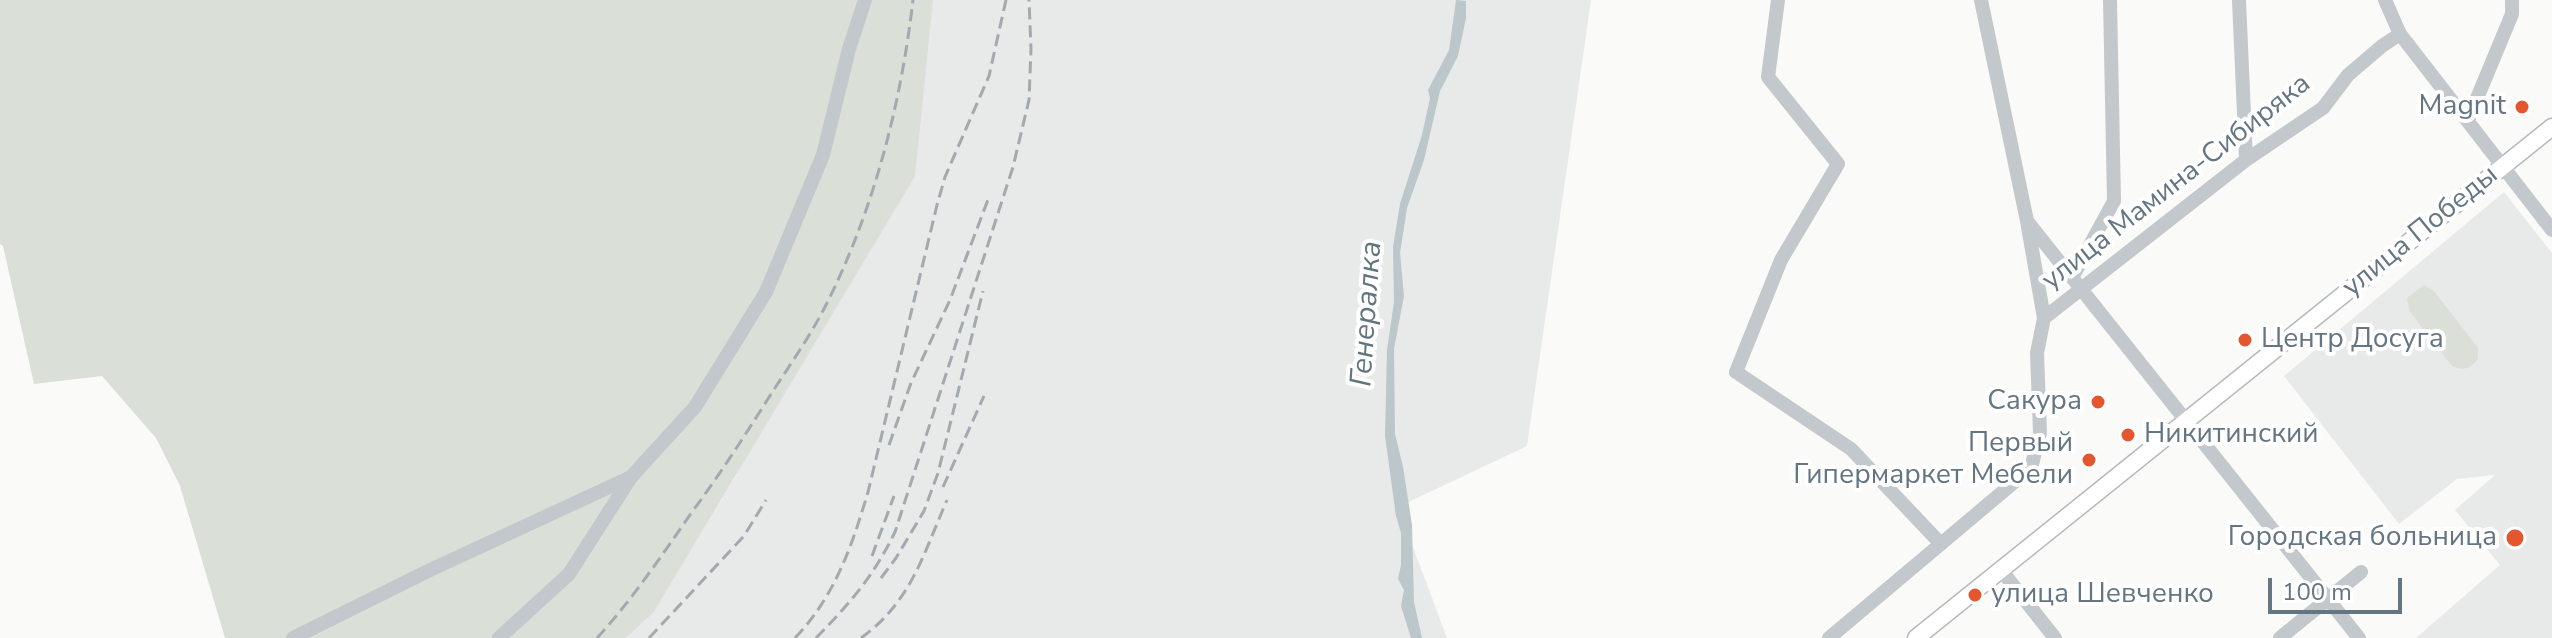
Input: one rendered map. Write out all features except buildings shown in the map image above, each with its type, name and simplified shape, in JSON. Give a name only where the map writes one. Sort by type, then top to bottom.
[{"type":"main road","name":"улица Победы","points":[[1916,638],[2552,127]]},
{"type":"street","points":[[499,638],[569,574],[631,477],[695,407],[766,292],[823,155],[849,49],[865,0]]},
{"type":"street","points":[[1778,0],[1768,77],[1838,164],[1781,260],[1736,372],[1851,449],[1941,544]]},
{"type":"street","points":[[1981,0],[2044,318]]},
{"type":"street","points":[[2073,276],[2114,201],[2110,0]]},
{"type":"street","points":[[2239,0],[2246,160]]},
{"type":"street","points":[[2385,0],[2400,34],[2552,230]]},
{"type":"street","points":[[2468,120],[2512,14],[2512,0]]},
{"type":"street","name":"улица Мамина-Сибиряка","points":[[1829,638],[2031,468],[2040,433],[2037,353],[2044,318],[2246,160],[2323,108],[2348,75],[2400,34]]},
{"type":"street","points":[[2027,221],[2359,638]]},
{"type":"street","points":[[293,638],[430,570],[631,477]]},
{"type":"street","points":[[2001,570],[2055,638]]},
{"type":"street","points":[[2280,638],[2361,572]]},
{"type":"shaded area","points":[[0,0],[933,0],[915,176],[654,612],[626,638],[225,638],[180,486],[156,438],[102,376],[34,384],[3,246],[0,244]]},
{"type":"shaded area","points":[[933,0],[1591,0],[1527,446],[1398,507],[1447,638],[626,638],[654,612],[737,474],[925,62]]},
{"type":"shaded area","name":"Генералка","points":[[1456,0],[1466,1],[1466,18],[1458,56],[1440,91],[1424,160],[1407,208],[1400,253],[1404,296],[1394,349],[1395,434],[1412,525],[1414,602],[1422,638],[1411,638],[1401,606],[1404,590],[1398,579],[1401,533],[1385,436],[1387,350],[1394,302],[1393,247],[1400,204],[1422,135],[1430,98],[1428,90],[1449,50]]},
{"type":"shaded area","points":[[2504,192],[2552,253],[2552,638],[2416,638],[2500,565],[2455,510],[2495,475],[2457,479],[2399,524],[2284,376]]},
{"type":"shaded area","points":[[2424,285],[2434,291],[2478,348],[2478,359],[2469,367],[2452,366],[2410,312],[2407,298]]},
{"type":"railway","points":[[597,638],[635,593],[713,482],[802,347],[827,303],[859,231],[883,155],[901,78],[913,0]]},
{"type":"railway","points":[[795,638],[831,588],[855,532],[868,492],[937,205],[945,177],[989,76],[1006,0]]},
{"type":"railway","points":[[816,638],[860,588],[895,532],[1013,167],[1029,100],[1029,0]]},
{"type":"railway","points":[[889,445],[911,383],[950,300],[989,197]]},
{"type":"railway","points":[[881,578],[924,511],[938,473],[983,291]]},
{"type":"railway","points":[[943,487],[984,396]]},
{"type":"railway","points":[[872,556],[894,496]]},
{"type":"railway","points":[[649,638],[744,536],[766,500]]},
{"type":"railway","points":[[861,638],[878,624],[904,593],[947,500]]},
{"type":"place","name":"Magnit","points":[[2522,107]]},
{"type":"place","name":"Центр Досуга","points":[[2245,340]]},
{"type":"place","name":"Сакура","points":[[2098,402]]},
{"type":"place","name":"Никитинский","points":[[2128,435]]},
{"type":"place","name":"Первый Гипермаркет Мебели","points":[[2089,460]]},
{"type":"place","name":"Городская больница","points":[[2515,538]]},
{"type":"place","name":"улица Шевченко","points":[[1975,595]]}]
